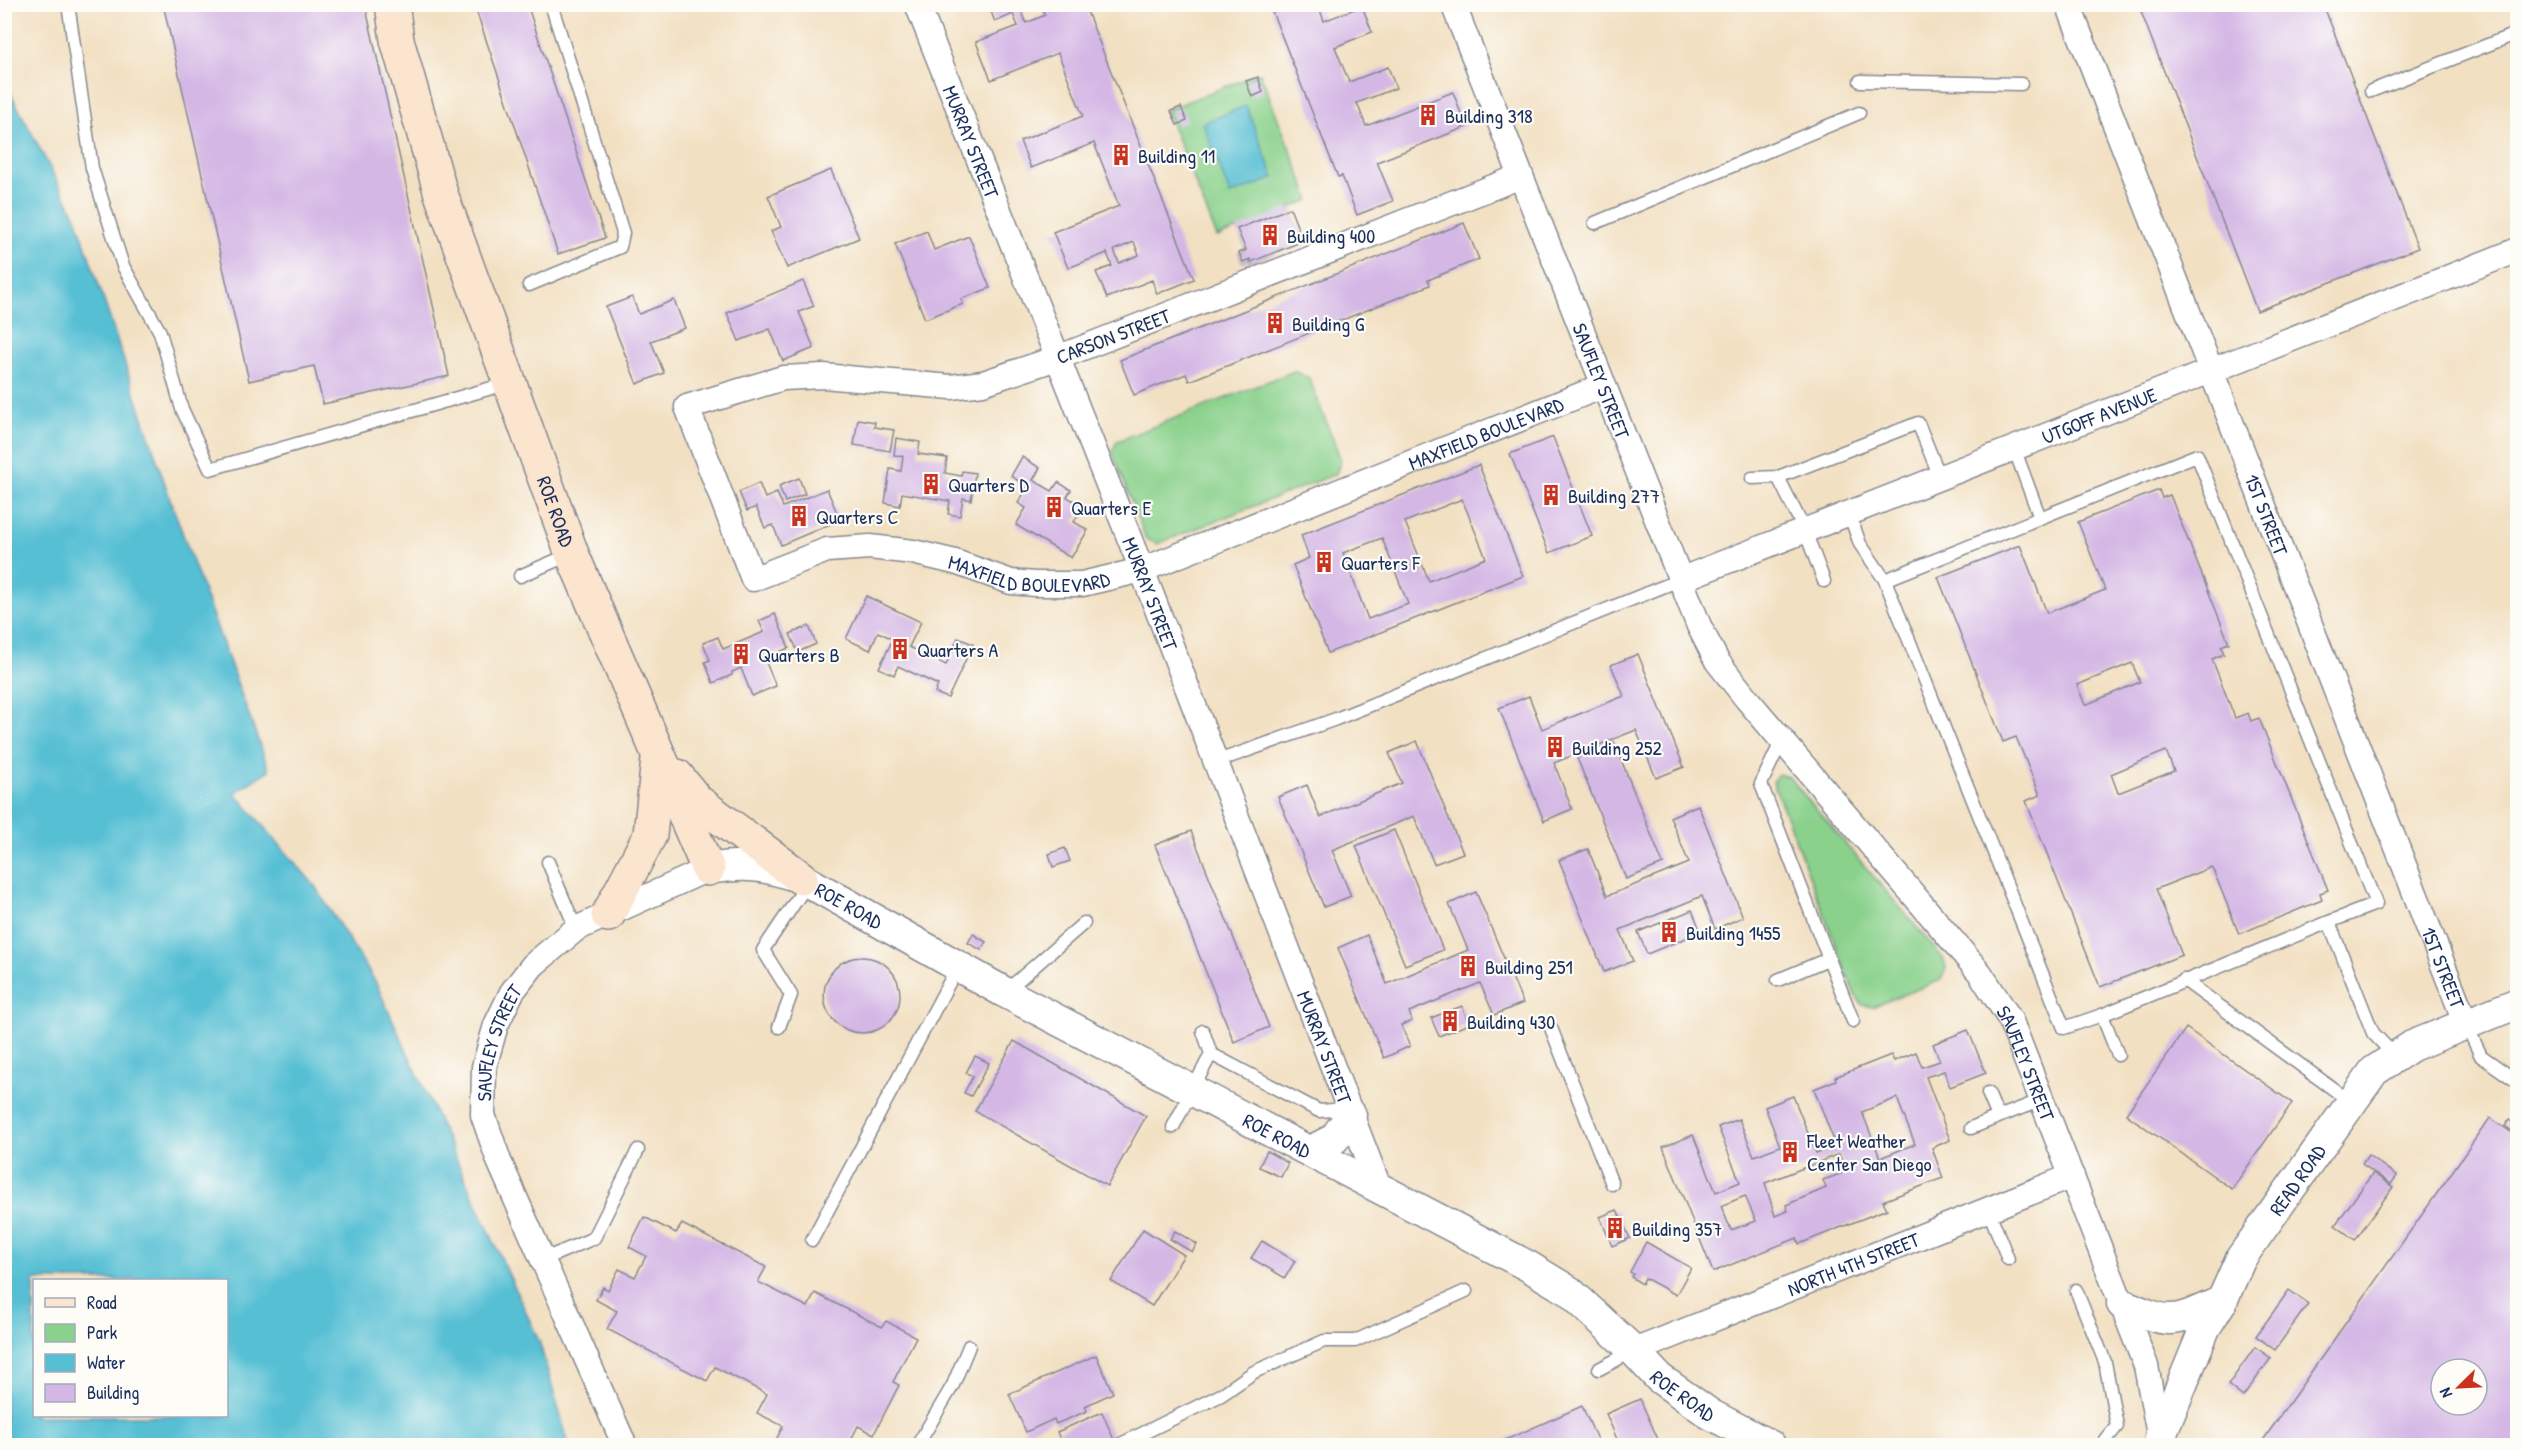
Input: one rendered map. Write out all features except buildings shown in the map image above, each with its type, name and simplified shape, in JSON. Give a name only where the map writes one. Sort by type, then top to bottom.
[{"type":"main road","name":"ROE ROAD","points":[[392,4],[397,40],[441,194],[572,554],[708,869]]},
{"type":"main road","points":[[658,754],[697,801],[805,880]]},
{"type":"main road","points":[[608,915],[650,835],[658,754]]},
{"type":"street","name":"MURRAY STREET","points":[[917,4],[1142,570],[1379,1187]]},
{"type":"street","name":"SAUFLEY STREET","points":[[1453,4],[1699,626],[1717,661],[1980,973],[2010,1019],[2146,1366],[2161,1444]]},
{"type":"street","name":"1ST STREET","points":[[2068,4],[2466,1024]]},
{"type":"street","name":"CARSON STREET","points":[[687,407],[783,378],[823,376],[951,387],[983,383],[1057,358],[1521,176]]},
{"type":"street","name":"UTGOFF AVENUE","points":[[1682,579],[2517,250]]},
{"type":"street","name":"MAXFIELD BOULEVARD","points":[[687,407],[753,579],[827,550],[870,547],[955,561],[1011,582],[1082,584],[1142,570],[1603,386]]},
{"type":"street","name":"ROE ROAD","points":[[708,869],[741,864],[767,866],[805,880],[1004,992],[1528,1266],[1569,1291],[1634,1351],[1659,1378],[1710,1414],[1771,1446]]},
{"type":"street","name":"SAUFLEY STREET","points":[[625,1446],[542,1260],[483,1115],[484,1067],[496,1025],[512,992],[533,965],[576,929],[708,869]]},
{"type":"street","name":"READ ROAD","points":[[2161,1444],[2205,1328],[2222,1301],[2241,1258],[2374,1071],[2395,1056],[2517,1003]]},
{"type":"street","points":[[1311,1151],[1334,1139],[1349,1112]]},
{"type":"street","name":"NORTH 4TH STREET","points":[[1634,1351],[2072,1176]]},
{"type":"street","points":[[2122,1304],[2158,1320],[2179,1320],[2222,1301]]},
{"type":"lane","points":[[68,4],[92,168],[123,266],[160,332],[182,409],[210,469],[510,383]]},
{"type":"lane","points":[[529,285],[620,247],[623,233],[551,4]]},
{"type":"lane","points":[[2372,91],[2517,33]]},
{"type":"lane","points":[[1860,81],[2021,84]]},
{"type":"lane","points":[[1595,223],[1859,113]]},
{"type":"lane","points":[[1752,478],[1778,477],[1918,423],[1940,477]]},
{"type":"lane","points":[[2014,448],[2040,518]]},
{"type":"lane","points":[[1848,513],[1860,544],[1885,580],[2064,1028],[2102,1015],[2376,904],[2197,455],[1885,580]]},
{"type":"lane","points":[[1778,477],[1804,531],[1824,581]]},
{"type":"lane","points":[[520,576],[572,554]]},
{"type":"lane","points":[[1215,762],[1336,718],[1682,579]]},
{"type":"lane","points":[[1782,740],[1761,784],[1853,1021]]},
{"type":"lane","points":[[548,862],[576,929]]},
{"type":"lane","points":[[779,1028],[791,994],[763,950],[805,880]]},
{"type":"lane","points":[[2329,922],[2373,1033],[2395,1056]]},
{"type":"lane","points":[[1004,992],[1084,923]]},
{"type":"lane","points":[[1778,980],[1828,959]]},
{"type":"lane","points":[[812,1240],[958,966]]},
{"type":"lane","points":[[2184,980],[2351,1102]]},
{"type":"lane","points":[[2102,1015],[2118,1055]]},
{"type":"lane","points":[[2466,1024],[2481,1056],[2517,1082]]},
{"type":"lane","points":[[1551,1028],[1612,1184]]},
{"type":"lane","points":[[1203,1031],[1211,1054],[1319,1112],[1349,1112]]},
{"type":"lane","points":[[1173,1127],[1211,1054]]},
{"type":"lane","points":[[1988,1093],[1998,1117]]},
{"type":"lane","points":[[1971,1128],[2042,1100]]},
{"type":"lane","points":[[542,1260],[594,1238],[638,1150]]},
{"type":"lane","points":[[1988,1209],[2008,1260]]},
{"type":"lane","points":[[2076,1290],[2105,1362],[2117,1426],[2102,1446]]},
{"type":"lane","points":[[1117,1446],[1221,1395],[1254,1372],[1324,1341],[1355,1341],[1466,1291]]},
{"type":"lane","points":[[917,1446],[953,1385],[969,1346]]},
{"type":"lane","points":[[1599,1369],[1634,1351]]},
{"type":"green space","points":[[1260,73],[1310,200],[1290,208],[1303,241],[1251,262],[1249,259],[1243,262],[1239,253],[1246,250],[1238,229],[1217,237],[1166,110]]},
{"type":"green space","points":[[1294,371],[1309,378],[1341,460],[1336,474],[1157,544],[1146,539],[1112,452],[1117,441]]},
{"type":"green space","points":[[1778,774],[1789,777],[1943,958],[1946,968],[1941,980],[1872,1007],[1863,1005],[1856,997],[1773,782]]},
{"type":"water","points":[[4,81],[76,217],[170,499],[269,770],[235,793],[315,886],[375,981],[539,1341],[569,1445],[5,1445]]},
{"type":"water","points":[[1246,106],[1274,178],[1230,195],[1203,123]]},
{"type":"place","name":"Building 318","points":[[1428,115]]},
{"type":"place","name":"Building 11","points":[[1121,155]]},
{"type":"place","name":"Building 400","points":[[1270,235]]},
{"type":"place","name":"Building G","points":[[1275,323]]},
{"type":"place","name":"Quarters D","points":[[931,484]]},
{"type":"place","name":"Building 277","points":[[1551,495]]},
{"type":"place","name":"Quarters E","points":[[1054,507]]},
{"type":"place","name":"Quarters C","points":[[799,516]]},
{"type":"place","name":"Quarters F","points":[[1324,562]]},
{"type":"place","name":"Quarters A","points":[[900,649]]},
{"type":"place","name":"Quarters B","points":[[741,654]]},
{"type":"place","name":"Building 252","points":[[1555,747]]},
{"type":"place","name":"Building 1455","points":[[1669,932]]},
{"type":"place","name":"Building 251","points":[[1468,966]]},
{"type":"place","name":"Building 430","points":[[1450,1021]]},
{"type":"place","name":"Fleet Weather Center San Diego","points":[[1790,1152]]},
{"type":"place","name":"Building 357","points":[[1615,1228]]}]
